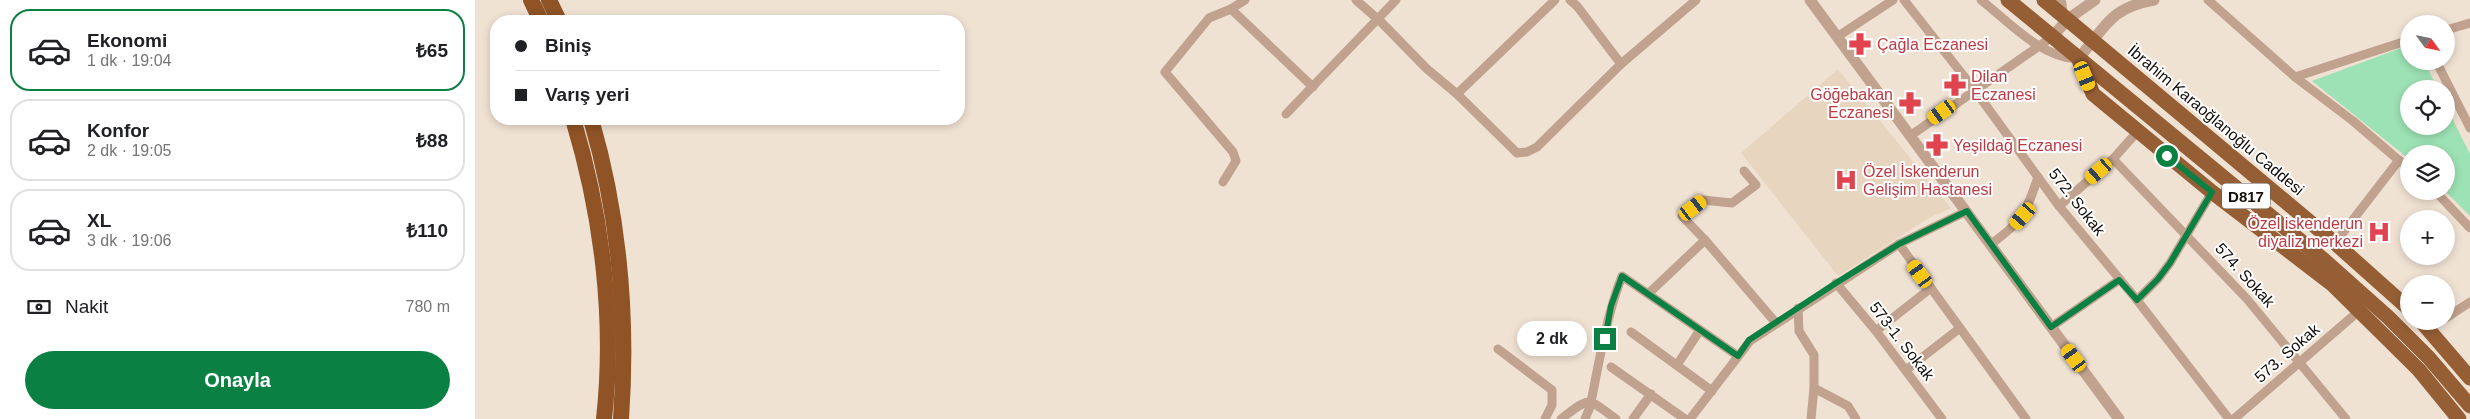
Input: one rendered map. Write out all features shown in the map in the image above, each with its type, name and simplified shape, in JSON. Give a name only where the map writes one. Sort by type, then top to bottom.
[{"type":"highway","points":[[531,0],[538,15]]},
{"type":"highway","points":[[549,0],[556,15]]},
{"type":"highway","name":"D817","points":[[2008,0],[2046,41],[2078,59],[2324,260],[2388,317],[2429,358],[2470,406]]},
{"type":"highway","name":"İbrahim Karaoğlanoğlu Caddesi","points":[[2044,0],[2335,243],[2400,301]]},
{"type":"highway","points":[[2078,59],[2093,94],[2212,192],[2332,284],[2419,370],[2459,419]]},
{"type":"highway","points":[[575,125],[595,203],[603,267],[607,328],[604,419]]},
{"type":"highway","points":[[592,125],[611,200],[619,261],[623,326],[621,419]]},
{"type":"highway","points":[[2434,330],[2470,378]]},
{"type":"street","points":[[1223,182],[1235,161],[1233,152],[1165,72],[1209,18],[1231,9],[1245,0]]},
{"type":"street","points":[[1357,0],[1427,70],[1457,94],[1517,153],[1527,152],[1537,147],[1621,64],[1694,1]]},
{"type":"street","points":[[1286,114],[1396,0]]},
{"type":"street","points":[[1457,94],[1555,0]]},
{"type":"street","points":[[1570,0],[1577,6],[1621,64]]},
{"type":"street","points":[[1810,0],[2119,419]]},
{"type":"street","points":[[1837,37],[1893,0]]},
{"type":"street","name":"572. Sokak","points":[[1904,0],[1974,89],[2059,206],[2137,300],[2229,419]]},
{"type":"street","points":[[1981,0],[2046,41]]},
{"type":"street","points":[[2058,0],[2062,3],[2066,17]]},
{"type":"street","points":[[1910,136],[1974,89],[2046,41],[2066,17],[2095,0]]},
{"type":"street","points":[[2078,59],[2117,12],[2132,5],[2154,0]]},
{"type":"street","points":[[2208,0],[2295,77],[2353,121],[2399,160],[2335,243]]},
{"type":"street","points":[[1231,9],[1313,87]]},
{"type":"street","points":[[2455,27],[2470,23]]},
{"type":"street","points":[[2295,77],[2400,43]]},
{"type":"street","points":[[2440,70],[2470,128]]},
{"type":"street","points":[[2059,206],[2113,159],[2138,131]]},
{"type":"street","name":"574. Sokak","points":[[2113,159],[2186,233],[2247,299],[2346,419]]},
{"type":"street","points":[[1744,171],[1756,185],[1732,203],[1703,200],[1682,216],[1776,323]]},
{"type":"street","points":[[1991,244],[2014,228],[2023,216],[2038,177]]},
{"type":"street","points":[[2137,300],[2158,279],[2212,192]]},
{"type":"street","points":[[2444,200],[2470,228]]},
{"type":"street","points":[[1690,419],[1749,340],[1899,244],[1967,211]]},
{"type":"street","points":[[1648,294],[1705,240]]},
{"type":"street","points":[[1899,244],[2026,419]]},
{"type":"street","points":[[1585,419],[1609,325],[1611,306],[1622,276],[1738,356]]},
{"type":"street","points":[[2051,327],[2119,280]]},
{"type":"street","name":"573-1. Sokak","points":[[1836,283],[1876,331],[1943,419]]},
{"type":"street","points":[[1876,331],[1931,288]]},
{"type":"street","points":[[2455,312],[2470,302]]},
{"type":"street","points":[[1798,308],[1799,331],[1814,355],[1814,388],[1811,419]]},
{"type":"street","name":"573. Sokak","points":[[2234,419],[2360,310]]},
{"type":"street","points":[[1906,370],[1960,328]]},
{"type":"street","points":[[1677,365],[1700,330]]},
{"type":"street","points":[[1631,332],[1712,390]]},
{"type":"street","points":[[1498,349],[1552,390],[1552,405],[1545,419]]},
{"type":"street","points":[[1611,367],[1685,419]]},
{"type":"street","points":[[1814,388],[1848,406],[1856,419]]},
{"type":"street","points":[[1633,419],[1651,394]]},
{"type":"street","points":[[1561,419],[1585,401],[1591,401],[1616,419]]},
{"type":"shaded area","name":"Özel İskenderun Gelişim Hastanesi","points":[[1838,69],[1951,208],[1929,218],[1838,276],[1741,153]]},
{"type":"green space","points":[[2400,48],[2400,70],[2428,70],[2434,80],[2400,80],[2400,135],[2455,135],[2455,124],[2470,154],[2470,216],[2454,200],[2455,145],[2400,145],[2400,152],[2312,81]]},
{"type":"place","name":"Çağla Eczanesi","points":[[1860,44]]},
{"type":"place","name":"Dilan Eczanesi","points":[[1955,85]]},
{"type":"place","name":"Göğebakan Eczanesi","points":[[1910,103]]},
{"type":"place","name":"Yeşildağ Eczanesi","points":[[1937,145]]},
{"type":"place","name":"Özel İskenderun Gelişim Hastanesi","points":[[1846,180]]},
{"type":"place","name":"Özel iskenderun diyaliz merkezi","points":[[2379,232]]},
{"type":"route","points":[[1605,339],[1611,306],[1622,276],[1738,356],[1749,340],[1836,283],[1899,244],[1967,211],[2051,327],[2119,280],[2137,300],[2158,279],[2170,263],[2186,233],[2212,192],[2167,156]]}]
